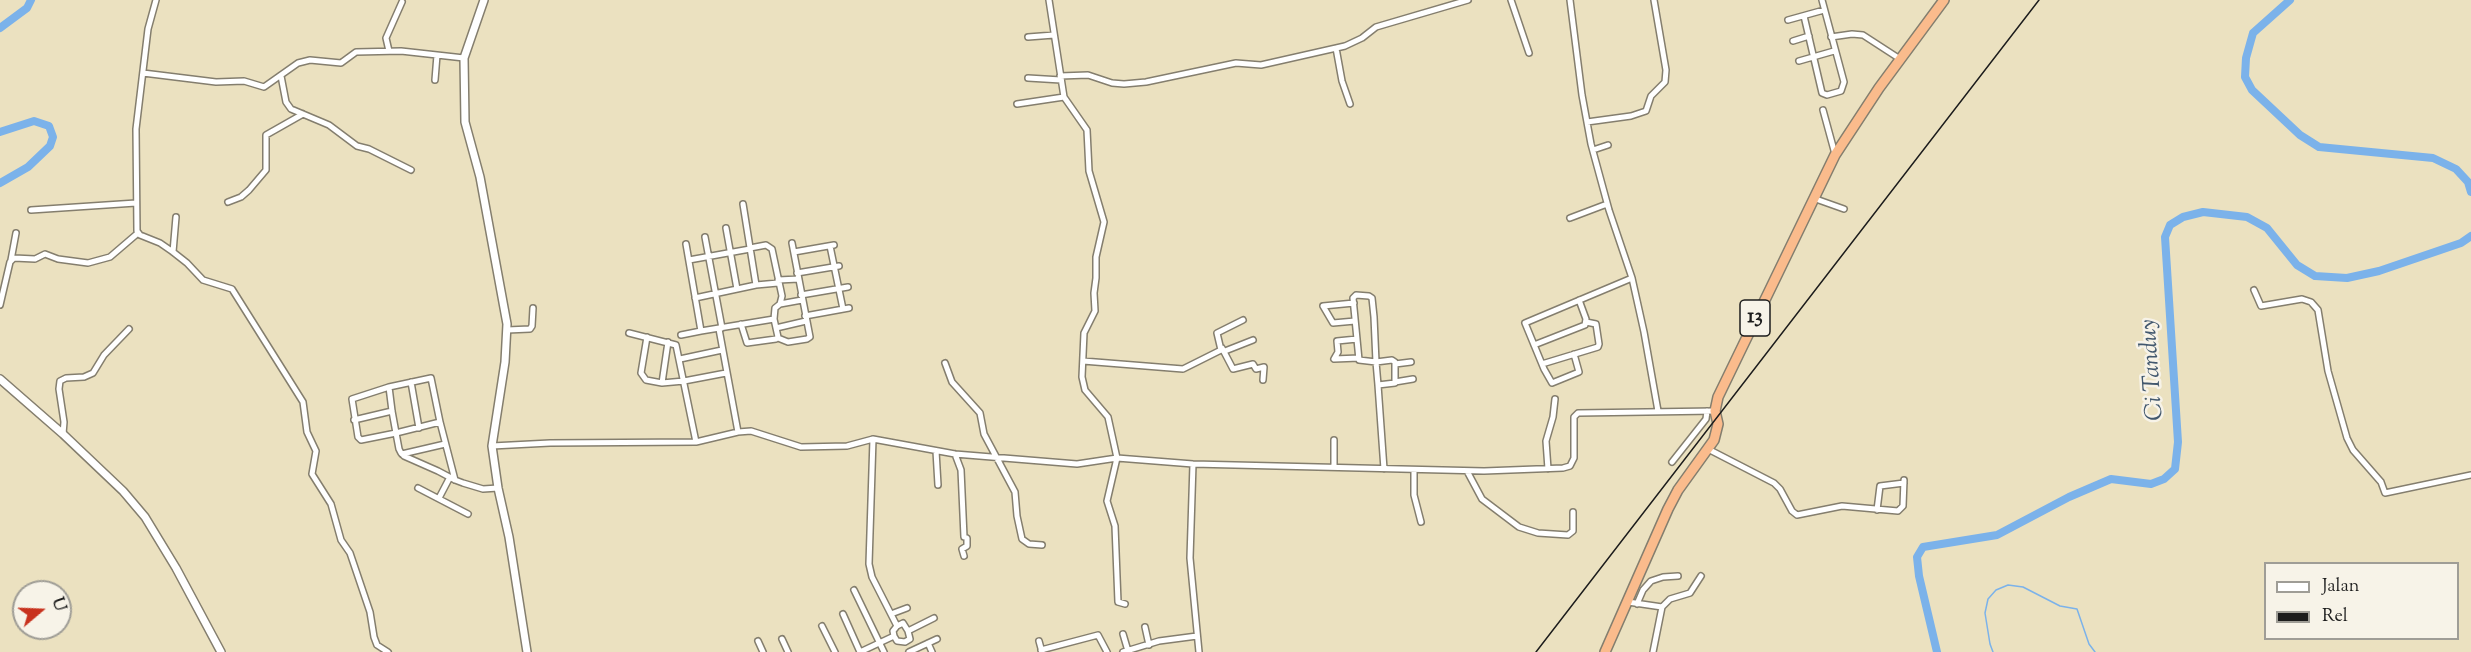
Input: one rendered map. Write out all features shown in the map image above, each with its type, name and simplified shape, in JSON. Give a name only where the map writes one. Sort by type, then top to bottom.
[{"type":"highway","name":"13","points":[[1605,652],[1632,603],[1668,509],[1678,490],[1717,434],[1718,424],[1711,411],[1835,154],[1900,59],[1944,0]]},
{"type":"street","points":[[138,233],[135,148],[148,29],[156,0]]},
{"type":"street","points":[[484,0],[464,58],[465,122],[480,177],[507,330],[505,362],[492,446],[527,652]]},
{"type":"street","points":[[1049,0],[1064,97],[1087,130],[1090,178],[1104,222],[1096,257],[1095,311],[1084,333],[1083,384],[1090,397],[1106,412],[1117,458],[1107,501],[1115,526],[1116,575],[1122,604]]},
{"type":"street","points":[[1028,78],[1088,75],[1112,83],[1146,82],[1236,63],[1261,65],[1336,48],[1357,41],[1376,27],[1468,0]]},
{"type":"street","points":[[1511,0],[1529,53]]},
{"type":"street","points":[[1570,0],[1587,122],[1607,204],[1632,278],[1646,340],[1658,411]]},
{"type":"street","points":[[1587,122],[1639,114],[1647,109],[1651,96],[1665,82],[1666,70],[1654,0]]},
{"type":"street","points":[[1804,16],[1823,94],[1841,91],[1844,82],[1822,0]]},
{"type":"street","points":[[389,51],[386,38],[402,2]]},
{"type":"street","points":[[1788,20],[1824,10]]},
{"type":"street","points":[[1831,37],[1863,35],[1900,59]]},
{"type":"street","points":[[1028,37],[1054,36]]},
{"type":"street","points":[[1793,41],[1809,36]]},
{"type":"street","points":[[1336,48],[1342,81],[1350,104]]},
{"type":"street","points":[[143,73],[216,82],[244,81],[264,87],[292,66],[304,61],[341,63],[356,52],[389,51],[464,58]]},
{"type":"street","points":[[1799,61],[1834,51]]},
{"type":"street","points":[[435,80],[437,55]]},
{"type":"street","points":[[281,76],[288,106],[329,125],[357,146],[369,149],[411,170]]},
{"type":"street","points":[[1017,104],[1064,97]]},
{"type":"street","points":[[1822,110],[1835,154]]},
{"type":"street","points":[[228,202],[249,190],[267,170],[266,135],[303,114]]},
{"type":"street","points":[[1593,150],[1608,144]]},
{"type":"street","points":[[1813,198],[1844,209]]},
{"type":"street","points":[[31,210],[136,203]]},
{"type":"street","points":[[743,204],[756,285]]},
{"type":"street","points":[[1570,218],[1607,204]]},
{"type":"street","points":[[173,252],[176,217]]},
{"type":"street","points":[[726,228],[736,289]]},
{"type":"street","points":[[0,305],[16,233]]},
{"type":"street","points":[[138,233],[173,252],[187,263],[199,278],[230,287],[235,292],[303,402],[307,432],[316,451],[312,474],[332,507],[341,540],[352,558],[370,612],[374,637],[378,645],[388,652]]},
{"type":"street","points":[[11,260],[35,259],[45,254],[58,259],[88,262],[110,257],[138,233]]},
{"type":"street","points":[[705,237],[722,350],[738,432]]},
{"type":"street","points":[[741,324],[747,343],[778,338],[788,342],[807,339],[810,336],[792,243]]},
{"type":"street","points":[[686,244],[701,331]]},
{"type":"street","points":[[776,328],[846,308],[838,288],[837,267],[832,245],[794,252]]},
{"type":"street","points":[[689,260],[770,247],[782,296],[780,304]]},
{"type":"street","points":[[695,298],[837,267]]},
{"type":"street","points":[[1574,354],[1579,372],[1552,383],[1525,323],[1632,278]]},
{"type":"street","points":[[778,338],[774,319],[775,308],[780,304],[848,287]]},
{"type":"street","points":[[2253,290],[2260,306],[2302,299],[2311,302],[2318,310],[2328,371],[2347,438],[2353,450],[2381,482],[2385,492],[2471,475]]},
{"type":"street","points":[[1359,358],[1354,303],[1356,295],[1372,298],[1384,469]]},
{"type":"street","points":[[1579,300],[1586,322]]},
{"type":"street","points":[[1354,303],[1323,306],[1332,323],[1355,321]]},
{"type":"street","points":[[507,330],[530,329],[533,308]]},
{"type":"street","points":[[681,335],[774,319]]},
{"type":"street","points":[[1243,320],[1216,333],[1233,369],[1253,364],[1256,369],[1264,367],[1263,380]]},
{"type":"street","points":[[1534,345],[1585,325],[1586,322]]},
{"type":"street","points":[[1542,364],[1599,346],[1596,324],[1586,322]]},
{"type":"street","points":[[63,434],[60,381],[93,374],[104,355],[129,329]]},
{"type":"street","points":[[629,333],[676,345],[696,442]]},
{"type":"street","points":[[647,337],[642,376],[646,380],[684,381],[726,373]]},
{"type":"street","points":[[1357,339],[1337,341],[1338,352],[1334,359],[1359,358],[1362,361],[1376,362],[1392,360],[1395,364],[1395,382]]},
{"type":"street","points":[[1083,361],[1131,363],[1179,370],[1223,349],[1253,340]]},
{"type":"street","points":[[662,382],[668,342]]},
{"type":"street","points":[[680,359],[722,350]]},
{"type":"street","points":[[1395,364],[1411,362]]},
{"type":"street","points":[[945,363],[952,382],[980,413],[984,434],[1016,492],[1017,516],[1022,538],[1029,544],[1042,545]]},
{"type":"street","points":[[439,498],[452,478],[432,379],[428,377],[389,387],[353,398],[351,402],[358,437],[361,440],[440,422]]},
{"type":"street","points":[[0,379],[123,491],[145,517],[176,568],[221,652]]},
{"type":"street","points":[[1378,385],[1413,379]]},
{"type":"street","points":[[411,382],[419,428]]},
{"type":"street","points":[[389,387],[396,433],[402,454],[452,478],[483,489],[498,488]]},
{"type":"street","points":[[1548,469],[1546,441],[1553,417],[1555,399]]},
{"type":"street","points":[[354,420],[392,411]]},
{"type":"street","points":[[492,446],[550,443],[696,442],[751,431],[801,447],[847,446],[873,439],[936,452],[1077,464],[1117,458],[1193,464],[1414,470],[1548,469],[1563,468],[1573,463],[1574,420],[1578,413],[1711,411],[1672,462]]},
{"type":"street","points":[[873,439],[869,568],[897,626]]},
{"type":"street","points":[[1334,440],[1334,467]]},
{"type":"street","points":[[402,454],[445,444]]},
{"type":"street","points":[[1708,449],[1774,483],[1797,515],[1842,506],[1876,510],[1895,512],[1901,509],[1904,482],[1880,486],[1876,510]]},
{"type":"street","points":[[415,461],[417,451]]},
{"type":"street","points":[[936,452],[938,485]]},
{"type":"street","points":[[955,454],[961,470],[963,537],[967,538],[967,546],[962,549],[964,556]]},
{"type":"street","points":[[1193,464],[1190,558],[1199,652]]},
{"type":"street","points":[[1414,470],[1414,495],[1421,522]]},
{"type":"street","points":[[1467,471],[1482,499],[1519,527],[1538,533],[1568,535],[1573,531],[1574,512]]},
{"type":"street","points":[[418,488],[468,514]]},
{"type":"street","points":[[1632,603],[1651,581],[1678,576]]},
{"type":"street","points":[[1653,652],[1662,607],[1670,599],[1690,592],[1701,576]]},
{"type":"street","points":[[854,590],[884,652]]},
{"type":"street","points":[[1632,603],[1662,607]]},
{"type":"street","points":[[891,614],[907,608]]},
{"type":"street","points":[[843,614],[860,652],[894,636]]},
{"type":"street","points":[[908,631],[934,618]]},
{"type":"street","points":[[903,623],[910,639],[905,642],[897,641],[893,631],[897,626],[903,623]]},
{"type":"street","points":[[822,626],[835,652]]},
{"type":"street","points":[[1145,627],[1149,645]]},
{"type":"street","points":[[1123,634],[1125,651],[1159,641],[1197,636]]},
{"type":"street","points":[[1039,641],[1041,651],[1098,635],[1107,652]]},
{"type":"street","points":[[782,639],[788,652]]},
{"type":"street","points":[[905,642],[909,652],[937,639]]},
{"type":"street","points":[[754,652],[762,650],[758,641]]},
{"type":"street","points":[[928,644],[932,652]]},
{"type":"waterway","points":[[0,28],[27,8],[31,0]]},
{"type":"waterway","name":"Ci Tanduy","points":[[2290,0],[2253,33],[2246,58],[2245,77],[2252,90],[2300,135],[2319,147],[2433,158],[2456,169],[2468,182],[2471,192]]},
{"type":"waterway","points":[[0,132],[34,121],[49,126],[53,137],[50,146],[28,167],[0,183]]},
{"type":"waterway","name":"Ci Tanduy","points":[[1937,652],[1919,576],[1917,557],[1923,547],[1997,535],[2069,497],[2111,479],[2151,484],[2164,479],[2175,469],[2178,442],[2165,237],[2170,225],[2183,217],[2203,212],[2247,217],[2267,228],[2297,265],[2315,276],[2347,278],[2379,271],[2461,243],[2471,236]]},
{"type":"waterway","points":[[1993,652],[1985,613],[1988,599],[1996,590],[2008,585],[2023,587],[2060,606],[2077,609],[2089,644],[2095,652]]},
{"type":"railway","points":[[1536,652],[2039,0]]}]
